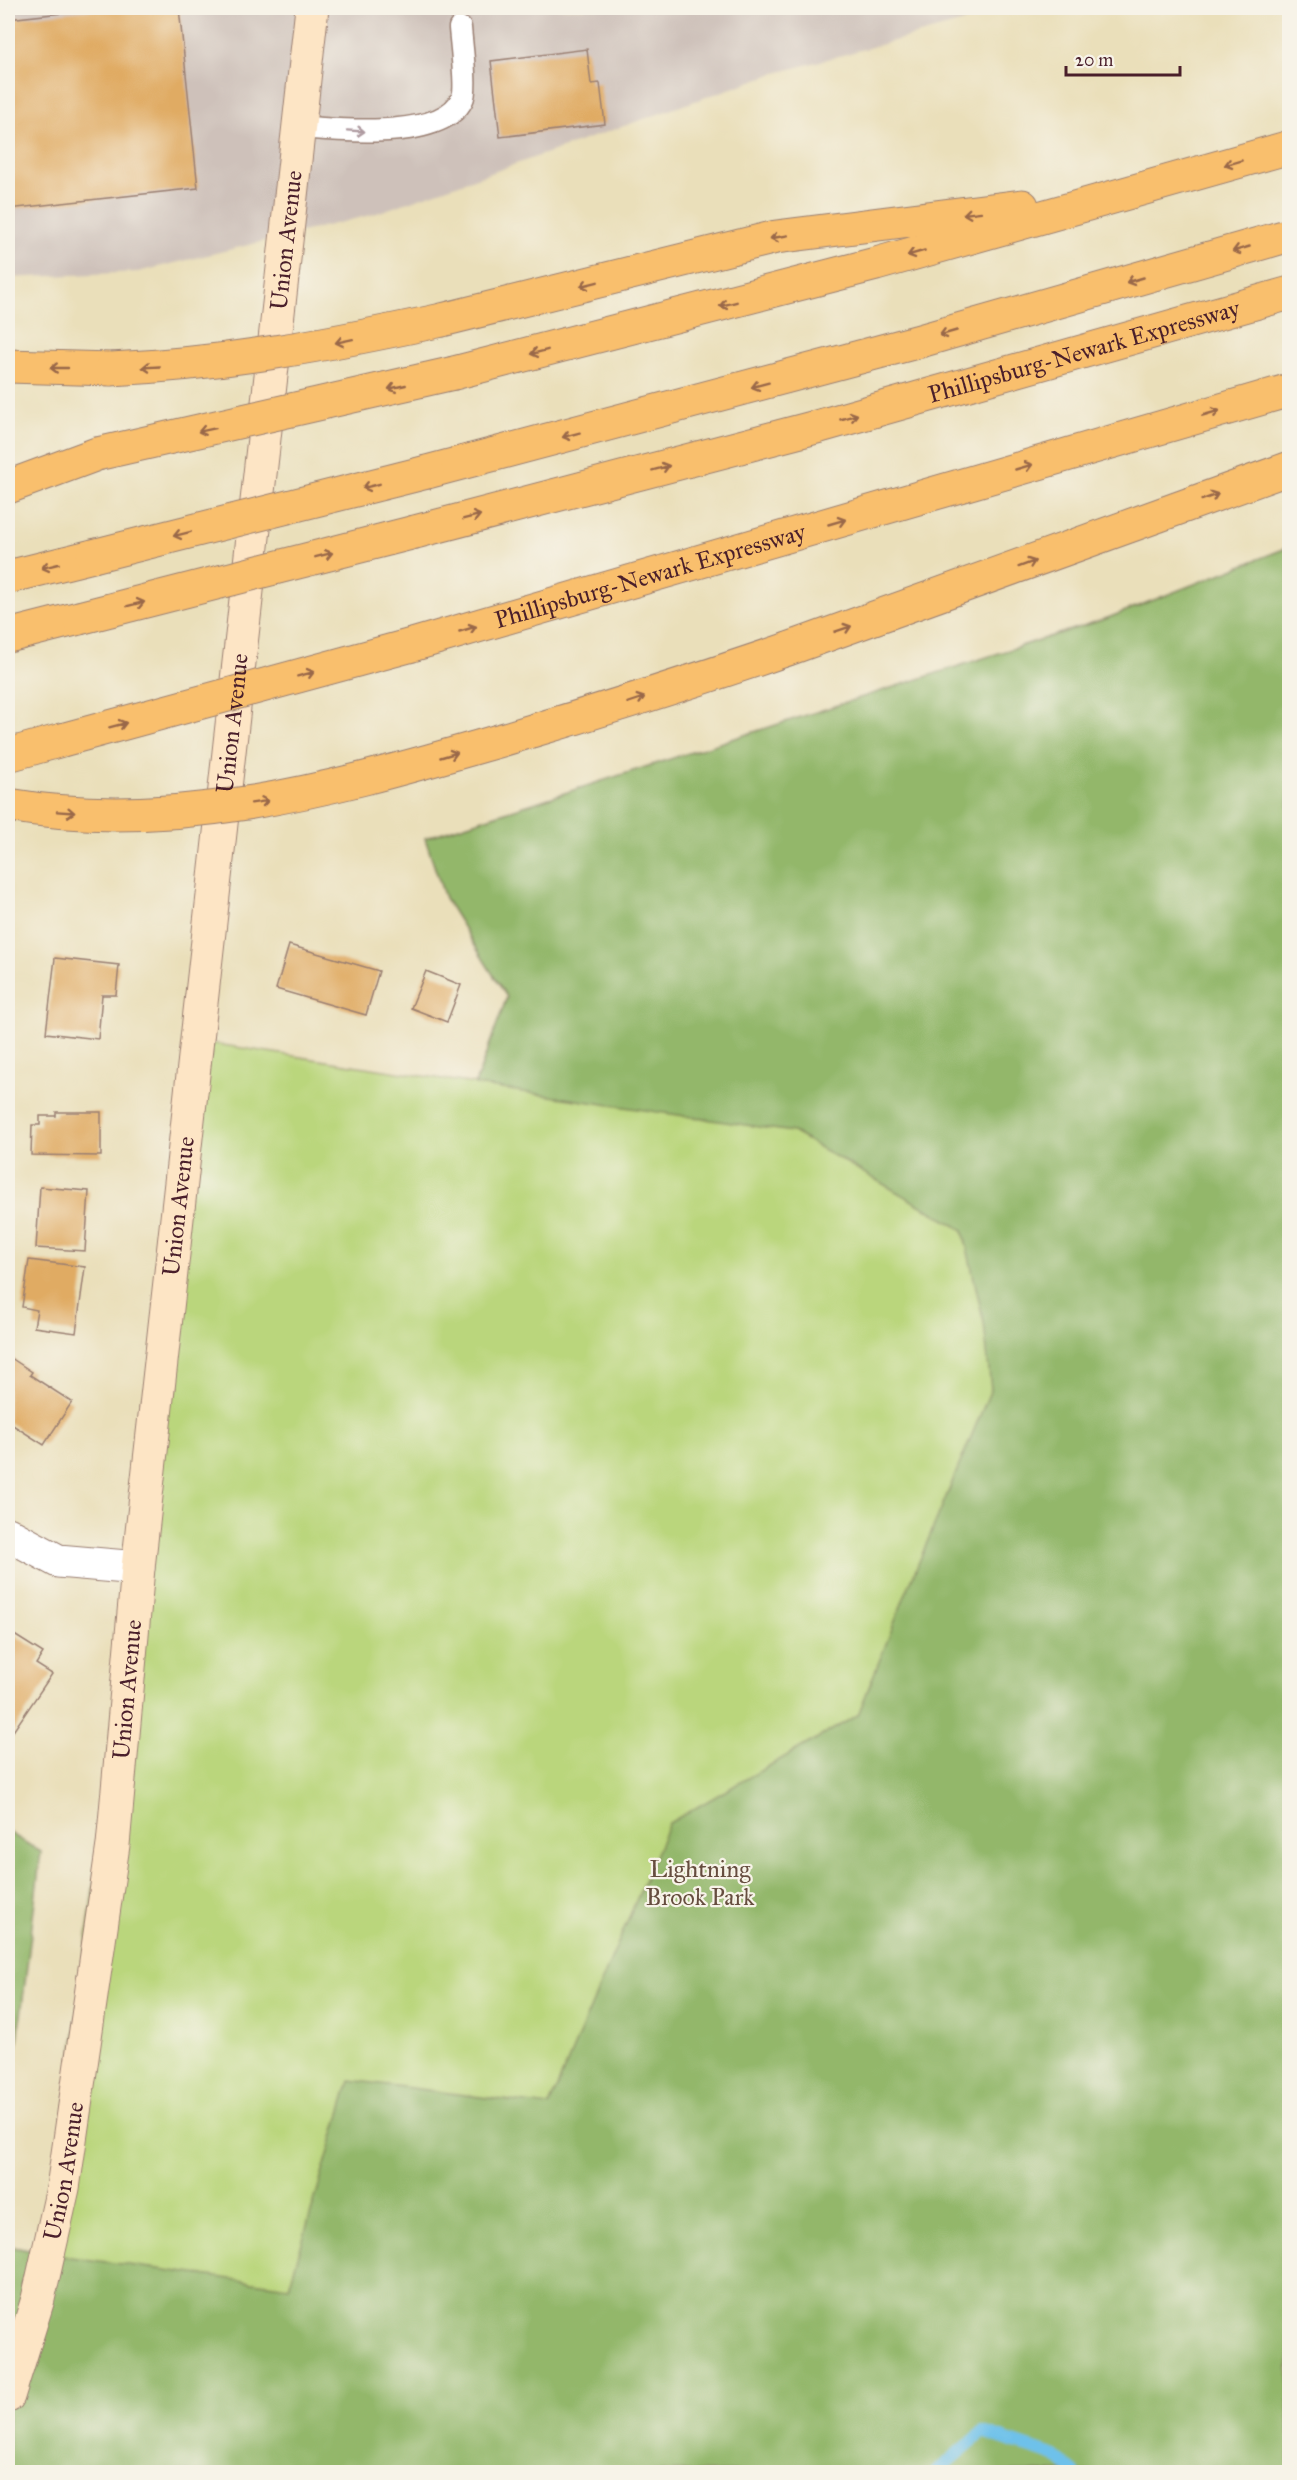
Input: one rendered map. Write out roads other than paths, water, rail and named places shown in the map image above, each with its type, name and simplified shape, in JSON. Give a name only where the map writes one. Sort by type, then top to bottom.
[{"type":"highway","points":[[8,473],[454,373],[746,299],[1290,147]]},
{"type":"highway","points":[[8,366],[111,369],[179,366],[244,358],[315,347],[442,320],[776,237],[1134,192]]},
{"type":"highway","points":[[8,577],[427,472],[875,354],[1290,235]]},
{"type":"highway","name":"Phillipsburg-Newark Expressway","points":[[8,636],[831,423],[1290,293]]},
{"type":"highway","name":"Phillipsburg-Newark Expressway","points":[[8,754],[412,645],[1280,393]]},
{"type":"highway","points":[[8,487],[97,454]]},
{"type":"highway","points":[[8,805],[72,813],[196,811],[279,799],[405,768],[605,710],[788,649],[1290,468]]},
{"type":"street","name":"Union Avenue","points":[[8,2396],[38,2299],[64,2177],[113,1845],[138,1568],[312,8]]},
{"type":"street","points":[[8,1534],[58,1562],[138,1568]]},
{"type":"lane","points":[[298,127],[367,132],[410,128],[449,116],[463,97],[460,28]]},
{"type":"waterway","points":[[936,2472],[983,2432],[1055,2456],[1074,2472]]},
{"type":"park label","name":"Lightning Brook Park","points":[[700,1883]]}]
